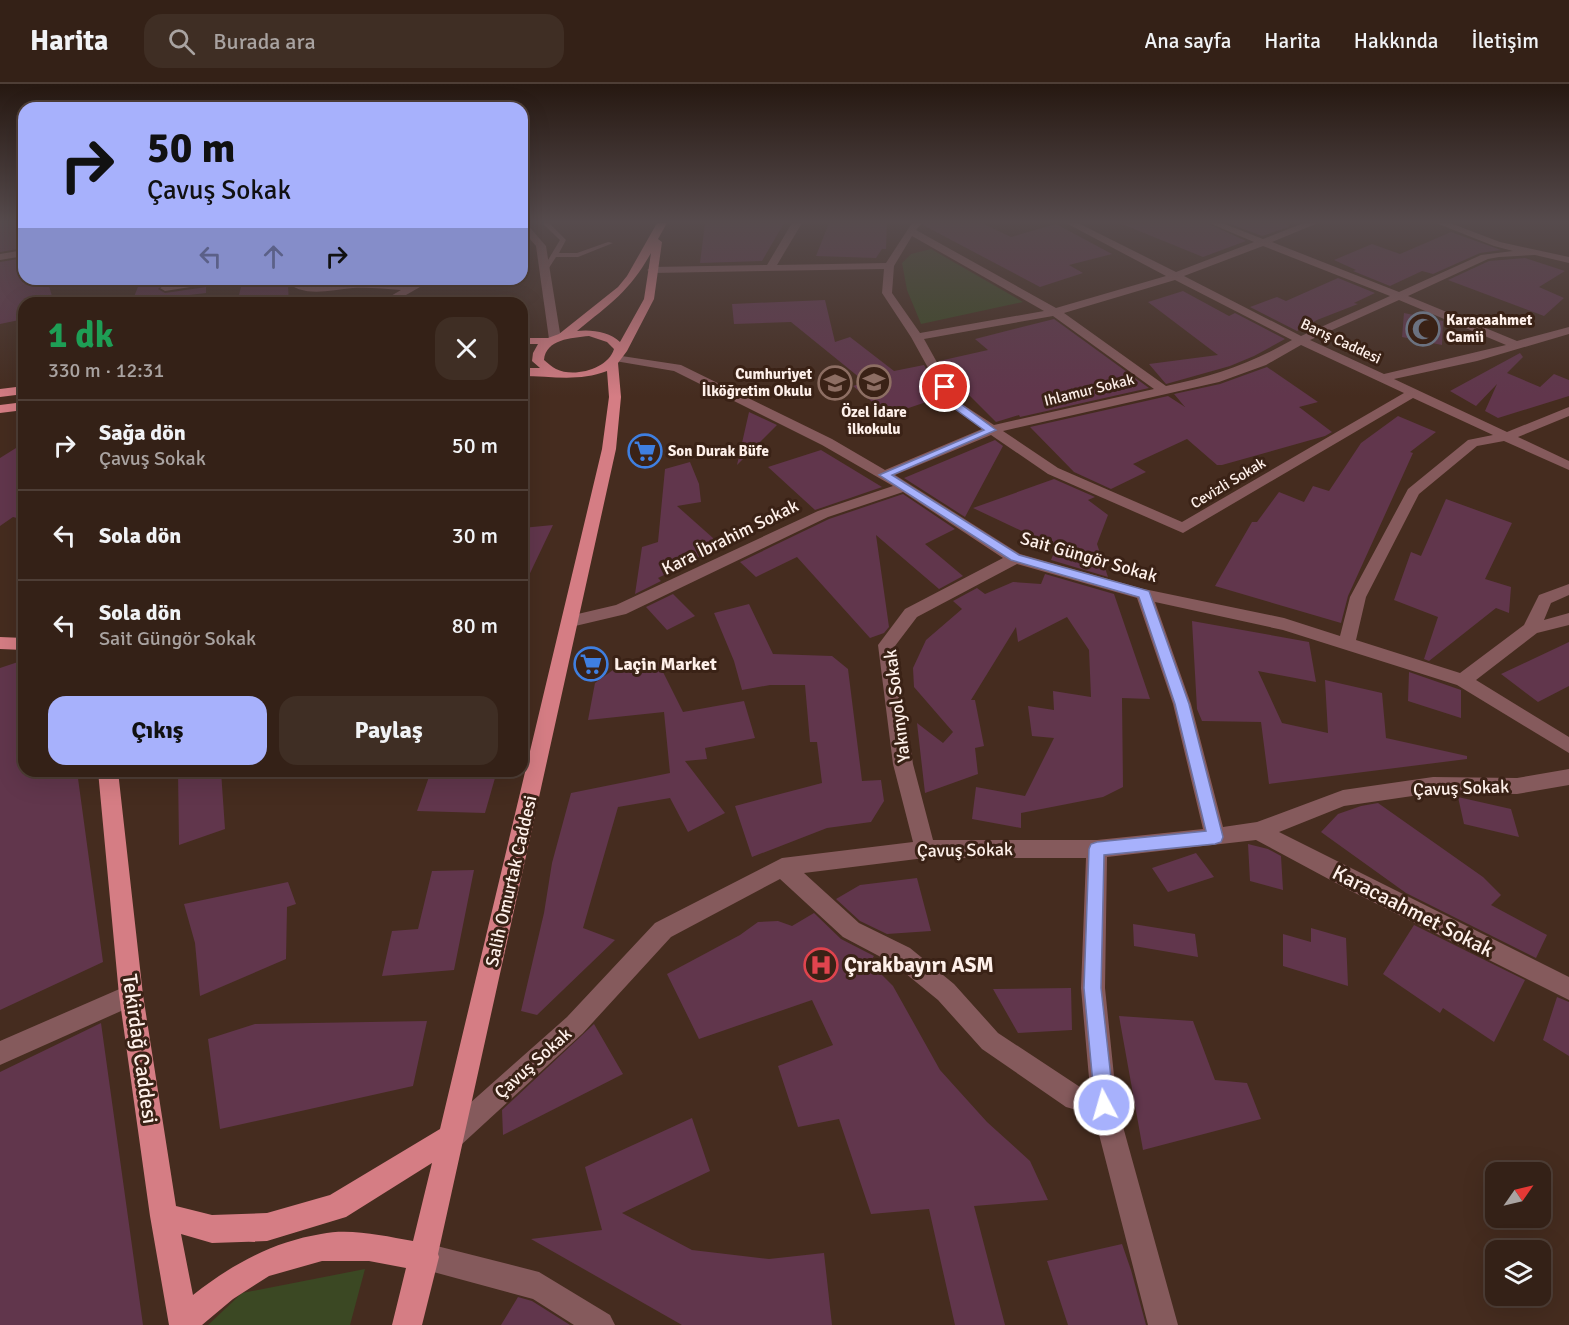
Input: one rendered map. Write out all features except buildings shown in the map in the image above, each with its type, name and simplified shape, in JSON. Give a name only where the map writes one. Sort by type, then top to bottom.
[{"type":"main road","points":[[551,372],[537,361],[537,354],[541,347],[556,339],[622,289],[629,281]]},
{"type":"main road","points":[[528,372],[576,375],[590,373],[617,358],[649,299],[651,281]]},
{"type":"main road","points":[[528,341],[556,339],[582,333],[602,335],[619,344],[617,358]]},
{"type":"main road","name":"Salih Omurtak Caddesi","points":[[407,1325],[609,449],[617,358]]},
{"type":"main road","points":[[0,393],[18,391]]},
{"type":"main road","points":[[0,409],[18,407]]},
{"type":"main road","name":"Tekirdağ Caddesi","points":[[109,777],[131,995],[164,1216],[184,1323]]},
{"type":"main road","points":[[164,1216],[212,1229],[267,1227],[336,1207],[452,1136]]},
{"type":"main road","points":[[184,1323],[223,1289],[263,1264],[322,1247],[369,1247],[424,1257]]},
{"type":"street","points":[[547,281],[556,339]]},
{"type":"street","points":[[888,281],[887,293],[916,337],[954,404],[991,430]]},
{"type":"street","points":[[1003,281],[1054,312],[1162,389]]},
{"type":"street","points":[[916,337],[1054,312],[1159,281]]},
{"type":"street","name":"Barış Caddesi","points":[[1186,281],[1301,340],[1569,466]]},
{"type":"street","points":[[1360,281],[1516,345]]},
{"type":"street","name":"Ihlamur Sokak","points":[[884,475],[991,430],[1215,378],[1262,362],[1301,340],[1434,281]]},
{"type":"street","points":[[165,288],[184,285]]},
{"type":"street","points":[[296,285],[318,288],[358,285],[412,287]]},
{"type":"street","points":[[394,297],[416,285]]},
{"type":"street","points":[[1384,378],[1569,330]]},
{"type":"street","name":"Sait Güngör Sokak","points":[[617,358],[677,368],[827,442],[905,487],[1015,558],[1144,594],[1284,624],[1463,680],[1569,746]]},
{"type":"street","name":"Cevizli Sokak","points":[[991,430],[1053,471],[1184,528],[1414,392]]},
{"type":"street","points":[[1347,643],[1358,597],[1413,492],[1473,443],[1508,436],[1569,411]]},
{"type":"street","name":"Kara İbrahim Sokak","points":[[571,621],[620,610],[823,514],[905,487]]},
{"type":"street","name":"Yakınyol Sokak","points":[[925,849],[903,764],[886,645],[911,613],[1015,558]]},
{"type":"street","points":[[1532,628],[1545,599],[1569,589]]},
{"type":"street","points":[[1144,594],[1182,704],[1215,837]]},
{"type":"street","points":[[1463,680],[1532,628],[1569,619]]},
{"type":"street","name":"Çavuş Sokak","points":[[452,1136],[575,1025],[663,930],[782,867],[925,849],[1097,849],[1215,837],[1258,831],[1343,798],[1433,785],[1517,786],[1569,777]]},
{"type":"street","name":"Karacaahmet Sokak","points":[[1258,831],[1356,883],[1569,989]]},
{"type":"street","points":[[1097,849],[1093,988],[1104,1105],[1163,1325]]},
{"type":"street","points":[[782,867],[851,930],[902,956],[946,992],[990,1041],[1075,1098],[1104,1105]]},
{"type":"street","points":[[0,1053],[131,995]]},
{"type":"street","points":[[424,1257],[539,1286],[600,1325]]},
{"type":"green space","points":[[905,281],[986,281],[1023,302],[921,324]]},
{"type":"green space","points":[[365,1269],[350,1325],[208,1325],[242,1293]]},
{"type":"place","name":"Karacaahmet Camii","points":[[1423,329]]},
{"type":"place","name":"Özel İdare ilkokulu","points":[[874,382]]},
{"type":"place","name":"Cumhuriyet İlköğretim Okulu","points":[[835,383]]},
{"type":"place","name":"Son Durak Büfe","points":[[645,451]]},
{"type":"place","name":"Laçin Market","points":[[591,664]]},
{"type":"place","name":"Çırakbayırı ASM","points":[[821,965]]},
{"type":"route","points":[[945,387],[954,404],[991,430],[884,475],[1015,558],[1144,594],[1182,704],[1215,837],[1097,849],[1093,988],[1104,1105]]}]
